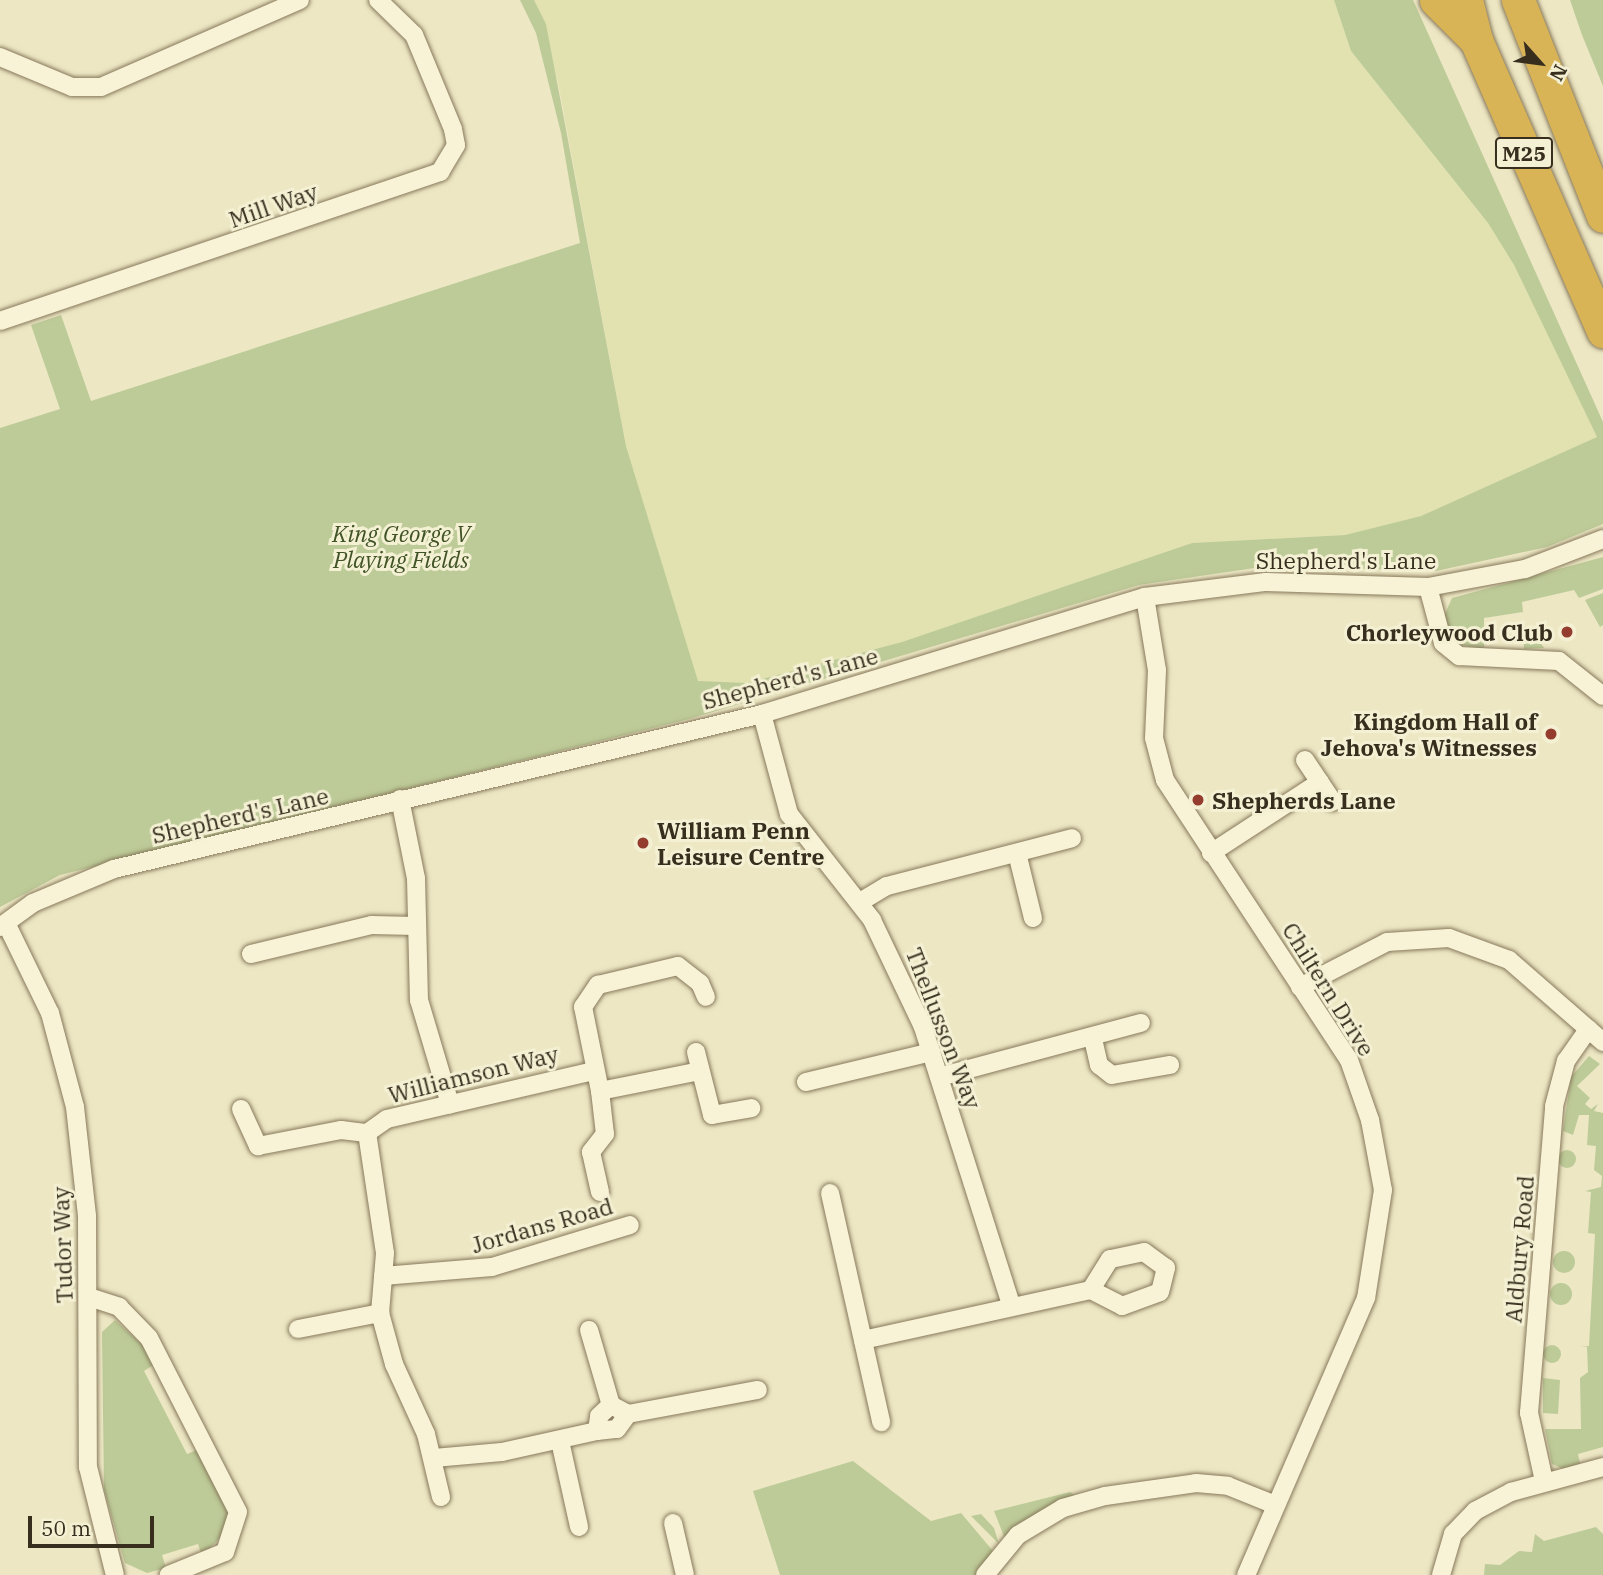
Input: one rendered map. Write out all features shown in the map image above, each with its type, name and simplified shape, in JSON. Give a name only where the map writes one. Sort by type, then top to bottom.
[{"type":"highway","name":"M25","points":[[1436,0],[1476,40]]},
{"type":"highway","name":"M25","points":[[1466,0],[1476,40],[1603,331]]},
{"type":"highway","name":"M25","points":[[1518,0],[1603,216]]},
{"type":"street","points":[[0,57],[72,87],[101,88],[300,0]]},
{"type":"street","name":"Mill Way","points":[[0,321],[440,172],[456,145],[426,56],[403,20],[378,0]]},
{"type":"street","name":"Shepherd's Lane","points":[[3,926],[33,903],[114,869],[278,834],[400,799],[762,714],[1145,597],[1266,582],[1428,587],[1525,569],[1603,539]]},
{"type":"street","points":[[1428,587],[1443,643],[1459,656],[1559,661],[1602,693]]},
{"type":"street","name":"Chiltern Drive","points":[[1145,597],[1157,670],[1157,757],[1176,801],[1333,1033],[1361,1090],[1384,1210],[1353,1332],[1273,1504],[1246,1575]]},
{"type":"street","name":"Thellusson Way","points":[[762,714],[789,814],[860,902],[887,946],[931,1052],[1011,1304]]},
{"type":"street","points":[[1305,760],[1333,802]]},
{"type":"street","points":[[1212,853],[1320,782]]},
{"type":"street","points":[[400,799],[416,878],[415,926],[419,1000],[450,1104]]},
{"type":"street","points":[[860,902],[887,886],[1072,838]]},
{"type":"street","points":[[1017,853],[1033,918]]},
{"type":"street","points":[[251,954],[372,925],[415,926]]},
{"type":"street","name":"Tudor Way","points":[[3,926],[50,1013],[75,1107],[89,1297],[88,1467],[115,1575]]},
{"type":"street","points":[[1300,987],[1387,942],[1449,938],[1509,960],[1603,1042]]},
{"type":"street","points":[[600,1192],[591,1152],[605,1134],[600,1091],[583,1007],[592,988],[678,966],[700,983],[706,998]]},
{"type":"street","points":[[939,1077],[1093,1039],[1141,1023]]},
{"type":"street","name":"Aldbury Road","points":[[1544,1481],[1529,1413],[1554,1106],[1566,1061],[1588,1029]]},
{"type":"street","points":[[1093,1039],[1100,1065],[1112,1075],[1170,1065]]},
{"type":"street","points":[[696,1052],[712,1115],[751,1108]]},
{"type":"street","points":[[806,1082],[931,1052]]},
{"type":"street","name":"Williamson Way","points":[[367,1133],[387,1119],[594,1071]]},
{"type":"street","points":[[600,1091],[700,1071]]},
{"type":"street","points":[[241,1109],[258,1146],[341,1130],[367,1133],[383,1276],[380,1313],[394,1364],[434,1458],[442,1497]]},
{"type":"street","points":[[830,1193],[881,1422]]},
{"type":"street","name":"Jordans Road","points":[[383,1276],[492,1267],[630,1225]]},
{"type":"street","points":[[863,1340],[1011,1304],[1041,1304],[1091,1290]]},
{"type":"street","points":[[89,1297],[119,1307],[149,1338],[237,1512],[225,1552],[169,1575]]},
{"type":"street","points":[[298,1329],[380,1313]]},
{"type":"street","points":[[589,1330],[611,1405],[628,1414],[758,1390]]},
{"type":"street","points":[[597,1431],[599,1416],[611,1405]]},
{"type":"street","points":[[434,1458],[560,1441],[597,1431],[617,1429],[628,1414]]},
{"type":"street","points":[[560,1441],[579,1527]]},
{"type":"street","points":[[1441,1575],[1453,1534],[1475,1511],[1544,1481],[1603,1467]]},
{"type":"street","points":[[985,1575],[1005,1546],[1042,1519],[1105,1496],[1196,1482],[1228,1486],[1273,1504]]},
{"type":"street","points":[[673,1523],[685,1575]]},
{"type":"green space","name":"King George V Playing Fields","points":[[520,0],[534,0],[546,24],[626,446],[698,681],[747,683],[902,642],[1192,543],[1345,535],[1421,516],[1597,437],[1514,265],[1488,223],[1351,51],[1334,0],[1413,0],[1603,422],[1603,524],[1547,547],[1436,571],[1268,566],[1139,585],[689,719],[60,875],[0,907],[0,428],[60,409],[31,325],[61,315],[91,401],[580,243],[561,133],[536,33]]},
{"type":"green space","points":[[534,0],[1334,0],[1351,51],[1488,223],[1514,265],[1597,437],[1421,516],[1345,535],[1192,543],[902,642],[747,683],[698,682],[626,446],[558,82]]},
{"type":"green space","points":[[1570,0],[1603,0],[1603,86],[1582,35]]},
{"type":"green space","points":[[1603,557],[1603,589],[1579,598],[1574,590],[1522,602],[1523,612],[1484,618],[1484,650],[1462,645],[1448,630],[1444,616],[1452,598]]},
{"type":"green space","points":[[1603,593],[1603,625],[1600,627],[1585,600]]},
{"type":"green space","points":[[1523,626],[1530,626],[1544,648],[1524,649]]},
{"type":"green space","points":[[1589,1056],[1600,1064],[1577,1086],[1590,1098],[1585,1104],[1591,1109],[1598,1104],[1594,1111],[1603,1113],[1603,1447],[1578,1454],[1581,1468],[1566,1470],[1552,1464],[1545,1429],[1581,1429],[1580,1378],[1588,1372],[1587,1347],[1581,1347],[1589,1346],[1595,1234],[1588,1233],[1591,1192],[1585,1191],[1601,1187],[1602,1176],[1594,1170],[1596,1146],[1587,1145],[1589,1115],[1579,1115],[1573,1135],[1563,1131],[1571,1077]]},
{"type":"green space","points":[[1567,1150],[1573,1153],[1576,1159],[1573,1165],[1567,1168],[1561,1165],[1558,1159],[1561,1153]]},
{"type":"green space","points":[[1564,1251],[1572,1254],[1575,1262],[1572,1270],[1564,1273],[1556,1270],[1553,1262],[1556,1254]]},
{"type":"green space","points":[[1557,1283],[1565,1283],[1572,1290],[1572,1298],[1565,1305],[1557,1305],[1550,1298],[1550,1290]]},
{"type":"green space","points":[[115,1320],[149,1351],[155,1364],[144,1371],[187,1454],[199,1449],[230,1513],[221,1537],[202,1556],[198,1544],[162,1555],[166,1568],[147,1573],[125,1563],[104,1490],[102,1332]]},
{"type":"green space","points":[[1552,1345],[1558,1348],[1561,1354],[1558,1360],[1552,1363],[1546,1360],[1543,1354],[1546,1348]]},
{"type":"green space","points":[[1543,1378],[1560,1380],[1558,1414],[1543,1413]]},
{"type":"green space","points":[[853,1461],[931,1521],[961,1513],[993,1551],[977,1575],[780,1575],[753,1491]]},
{"type":"green space","points":[[1070,1492],[1077,1497],[1005,1539],[994,1511]]},
{"type":"green space","points":[[981,1514],[994,1528],[999,1544],[971,1516]]},
{"type":"green space","points":[[1596,1527],[1603,1534],[1603,1575],[1484,1575],[1485,1564],[1500,1565],[1519,1551],[1532,1552],[1535,1534],[1544,1541]]},
{"type":"place","name":"Chorleywood Club","points":[[1567,632]]},
{"type":"place","name":"Kingdom Hall of Jehova's Witnesses","points":[[1551,734]]},
{"type":"place","name":"Shepherds Lane","points":[[1198,800]]},
{"type":"place","name":"William Penn Leisure Centre","points":[[643,843]]}]
